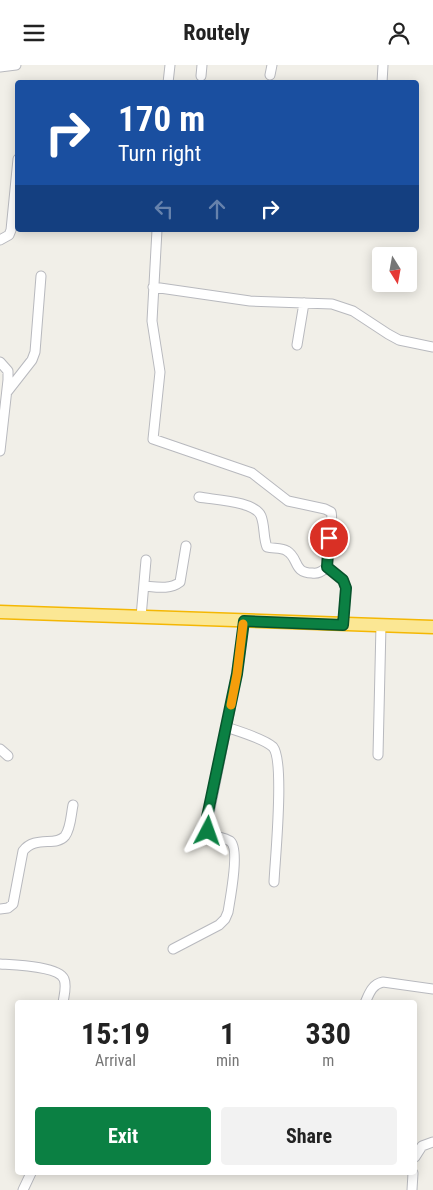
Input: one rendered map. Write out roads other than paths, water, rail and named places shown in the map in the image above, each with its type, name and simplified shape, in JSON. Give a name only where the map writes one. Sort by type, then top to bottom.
[{"type":"highway","points":[[0,612],[433,627]]},
{"type":"street","points":[[0,67],[16,65]]},
{"type":"street","points":[[168,80],[170,65]]},
{"type":"street","points":[[201,76],[202,65]]},
{"type":"street","points":[[270,75],[272,65]]},
{"type":"street","points":[[382,80],[383,65]]},
{"type":"street","points":[[0,240],[9,235],[11,230],[15,189]]},
{"type":"street","points":[[157,232],[153,334],[160,372],[153,439],[246,471],[257,477],[288,501],[325,509],[330,512],[333,521],[329,538],[327,567]]},
{"type":"street","points":[[7,391],[32,359],[35,352],[41,276]]},
{"type":"street","points":[[154,287],[250,301],[332,304],[361,315],[388,335],[399,340],[433,347]]},
{"type":"street","points":[[297,345],[304,303]]},
{"type":"street","points":[[0,361],[8,371],[0,451]]},
{"type":"street","points":[[199,497],[254,508],[262,519],[266,547],[287,551],[299,569],[305,573],[318,573],[327,567]]},
{"type":"street","points":[[144,586],[168,587],[175,586],[180,582],[186,546]]},
{"type":"street","points":[[141,617],[146,560]]},
{"type":"street","points":[[327,567],[343,580],[346,588],[343,625]]},
{"type":"street","points":[[173,949],[220,925],[228,912],[234,847],[231,842],[212,835],[208,831],[207,824],[237,674],[244,621]]},
{"type":"street","points":[[378,755],[381,625]]},
{"type":"street","points":[[226,727],[268,743],[276,753],[278,781],[274,882]]},
{"type":"street","points":[[0,749],[8,756]]},
{"type":"street","points":[[0,909],[8,908],[13,904],[23,851],[27,845],[58,840],[64,837],[68,829],[73,805]]},
{"type":"street","points":[[0,963],[50,970],[58,973],[65,982],[63,1000]]},
{"type":"street","points":[[366,1000],[371,989],[382,982],[433,989]]},
{"type":"street","points":[[417,1153],[422,1146],[433,1142]]},
{"type":"street","points":[[23,1190],[30,1175]]},
{"type":"street","points":[[412,1190],[413,1175]]}]
